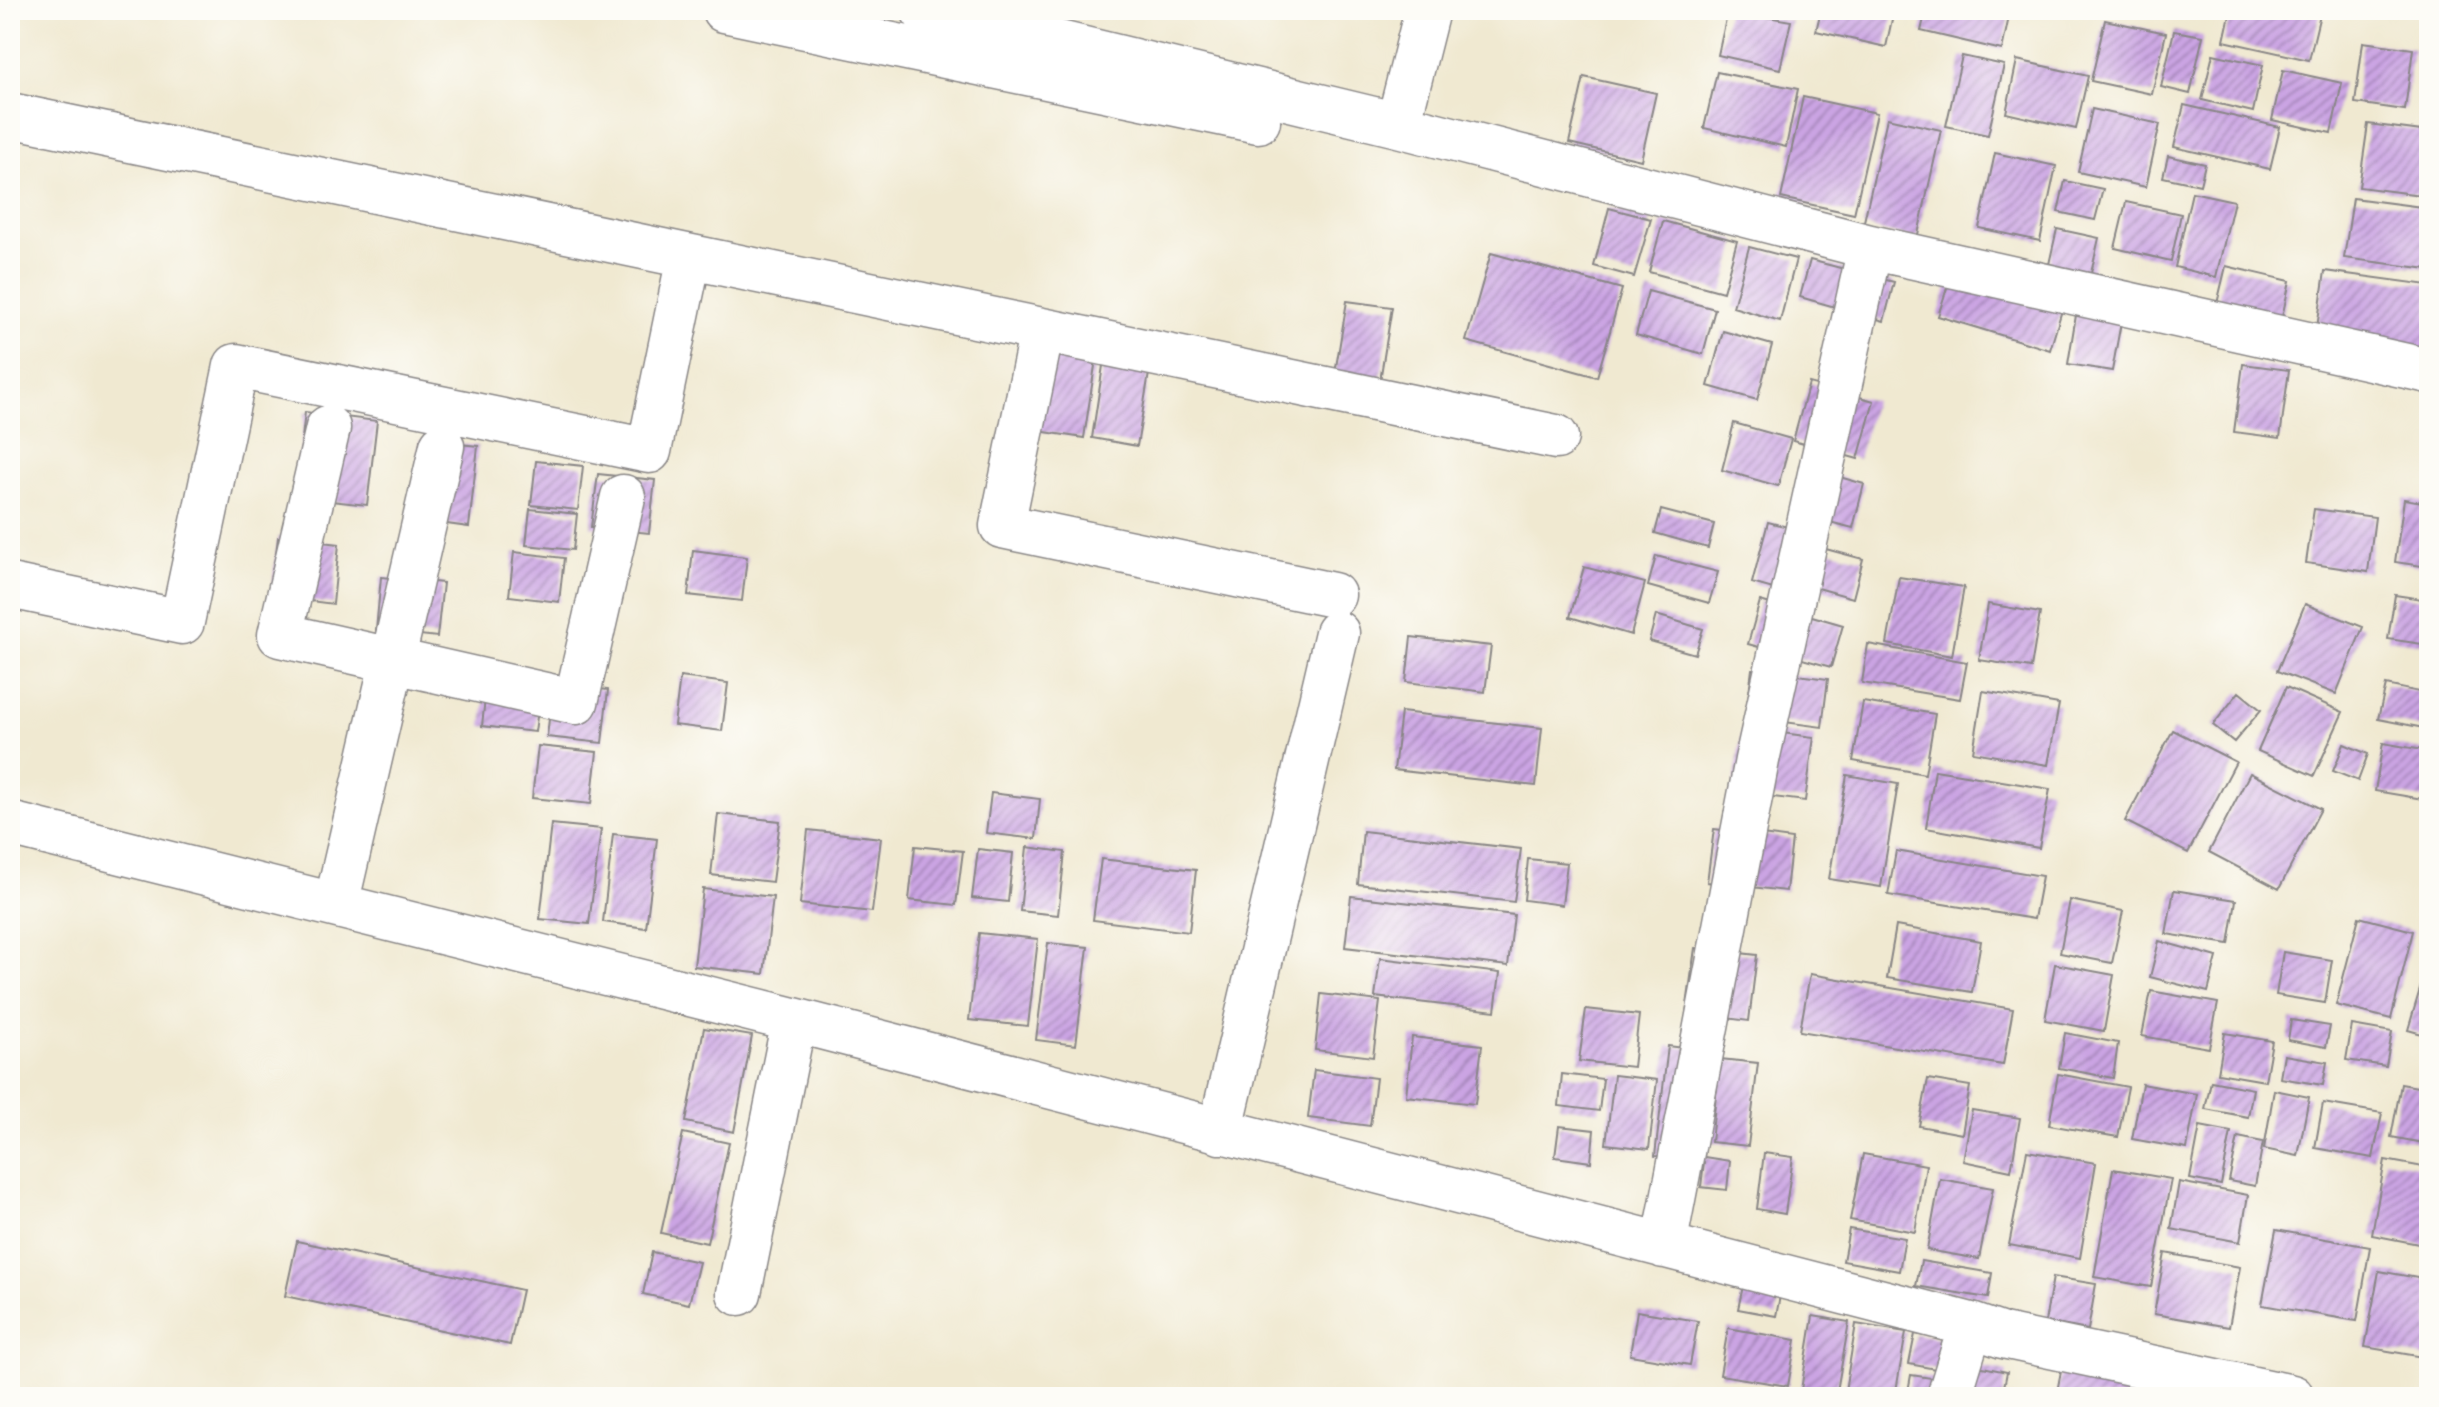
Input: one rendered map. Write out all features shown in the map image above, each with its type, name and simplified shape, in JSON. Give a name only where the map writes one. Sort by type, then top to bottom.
[{"type":"street","points":[[724,10],[1267,123]]},
{"type":"street","points":[[923,10],[1398,125],[1870,247],[2429,371]]},
{"type":"street","points":[[1398,125],[1427,10]]},
{"type":"street","points":[[10,115],[1556,437]]},
{"type":"street","points":[[1664,1246],[1757,760],[1870,247]]},
{"type":"street","points":[[10,586],[182,622],[236,366],[649,451],[689,257]]},
{"type":"street","points":[[1042,330],[1002,526],[1335,614],[1220,1132]]},
{"type":"street","points":[[328,428],[280,635],[576,702],[623,497]]},
{"type":"street","points":[[336,905],[442,446]]},
{"type":"street","points":[[10,824],[794,1020],[1971,1325],[2003,1336],[2292,1397]]},
{"type":"street","points":[[739,1293],[794,1020]]},
{"type":"street","points":[[1949,1397],[1971,1325]]},
{"type":"building","points":[[1728,10],[1791,21],[1780,69],[1718,55]]},
{"type":"building","points":[[1821,10],[1894,10],[1886,47],[1816,31]]},
{"type":"building","points":[[1926,10],[2010,12],[2002,50],[1921,31]]},
{"type":"building","points":[[2231,10],[2321,10],[2309,60],[2224,41]]},
{"type":"building","points":[[2105,20],[2166,33],[2152,94],[2091,81]]},
{"type":"building","points":[[2174,31],[2203,36],[2190,94],[2161,87]]},
{"type":"building","points":[[2363,42],[2413,49],[2405,110],[2355,103]]},
{"type":"building","points":[[2213,54],[2263,65],[2253,112],[2202,100]]},
{"type":"building","points":[[1962,56],[2004,65],[1988,135],[1946,126]]},
{"type":"building","points":[[2017,60],[2088,76],[2076,129],[2006,113]]},
{"type":"building","points":[[2283,70],[2342,83],[2331,133],[2272,120]]},
{"type":"building","points":[[1717,72],[1798,89],[1786,147],[1704,128]]},
{"type":"building","points":[[1584,77],[1656,93],[1641,160],[1569,143]]},
{"type":"building","points":[[1803,97],[1877,113],[1854,214],[1781,198]]},
{"type":"building","points":[[2184,105],[2280,127],[2270,169],[2174,147]]},
{"type":"building","points":[[2092,109],[2160,124],[2146,187],[2078,172]]},
{"type":"building","points":[[1887,118],[1941,130],[1917,239],[1863,226]]},
{"type":"building","points":[[2368,124],[2429,132],[2429,196],[2359,187]]},
{"type":"building","points":[[1995,153],[2056,166],[2040,241],[1979,228]]},
{"type":"building","points":[[2168,156],[2205,164],[2200,185],[2163,177]]},
{"type":"building","points":[[2065,181],[2103,189],[2095,220],[2058,212]]},
{"type":"building","points":[[2192,192],[2234,201],[2216,277],[2175,267]]},
{"type":"building","points":[[2353,198],[2429,208],[2429,269],[2344,258]]},
{"type":"building","points":[[2126,202],[2181,214],[2171,261],[2115,248]]},
{"type":"building","points":[[1609,208],[1651,219],[1634,277],[1594,266]]},
{"type":"building","points":[[1663,221],[1737,241],[1723,292],[1649,272]]},
{"type":"building","points":[[2057,229],[2099,238],[2089,282],[2047,273]]},
{"type":"building","points":[[1749,247],[1796,259],[1780,321],[1733,307]]},
{"type":"building","points":[[1491,253],[1622,289],[1597,377],[1466,341]]},
{"type":"building","points":[[1810,260],[1894,282],[1884,321],[1800,297]]},
{"type":"building","points":[[1954,266],[2065,300],[2050,350],[1938,316]]},
{"type":"building","points":[[2226,266],[2290,281],[2281,322],[2216,308]]},
{"type":"building","points":[[2325,271],[2429,285],[2428,350],[2316,335]]},
{"type":"building","points":[[1648,291],[1715,309],[1703,354],[1636,335]]},
{"type":"building","points":[[1347,301],[1392,307],[1379,387],[1334,379]]},
{"type":"building","points":[[2077,309],[2122,317],[2112,371],[2068,364]]},
{"type":"building","points":[[1723,331],[1772,345],[1757,400],[1708,386]]},
{"type":"building","points":[[1051,352],[1096,359],[1084,438],[1038,431]]},
{"type":"building","points":[[1104,359],[1150,367],[1137,446],[1092,438]]},
{"type":"building","points":[[2243,364],[2289,370],[2280,438],[2234,432]]},
{"type":"building","points":[[1809,383],[1874,401],[1858,459],[1793,441]]},
{"type":"building","points":[[305,412],[377,421],[367,505],[295,497]]},
{"type":"building","points":[[1734,423],[1791,439],[1778,486],[1722,470]]},
{"type":"building","points":[[420,440],[478,446],[469,527],[410,519]]},
{"type":"building","points":[[536,461],[583,466],[578,510],[531,505]]},
{"type":"building","points":[[1822,472],[1864,484],[1853,528],[1810,517]]},
{"type":"building","points":[[598,474],[655,480],[649,533],[591,527]]},
{"type":"building","points":[[2404,499],[2429,503],[2429,567],[2395,562]]},
{"type":"building","points":[[530,509],[577,514],[573,550],[526,545]]},
{"type":"building","points":[[2314,509],[2375,517],[2368,572],[2306,563]]},
{"type":"building","points":[[1661,510],[1714,524],[1708,548],[1655,533]]},
{"type":"building","points":[[1768,522],[1819,535],[1801,597],[1752,583]]},
{"type":"building","points":[[278,537],[339,544],[333,604],[271,596]]},
{"type":"building","points":[[1822,548],[1863,559],[1853,598],[1811,586]]},
{"type":"building","points":[[693,550],[747,557],[742,601],[688,595]]},
{"type":"building","points":[[514,552],[564,558],[559,602],[509,596]]},
{"type":"building","points":[[1656,556],[1718,572],[1709,603],[1648,586]]},
{"type":"building","points":[[1584,567],[1645,583],[1631,635],[1570,617]]},
{"type":"building","points":[[381,577],[443,583],[437,637],[376,630]]},
{"type":"building","points":[[1899,577],[1964,587],[1952,656],[1887,644]]},
{"type":"building","points":[[2395,595],[2429,600],[2429,645],[2388,639]]},
{"type":"building","points":[[1760,601],[1843,625],[1831,667],[1748,644]]},
{"type":"building","points":[[1988,604],[2040,613],[2031,668],[1979,660]]},
{"type":"building","points":[[2305,604],[2363,627],[2336,694],[2277,671]]},
{"type":"building","points":[[1656,615],[1703,629],[1695,654],[1649,641]]},
{"type":"building","points":[[1411,637],[1491,646],[1485,692],[1406,682]]},
{"type":"building","points":[[1868,644],[1967,662],[1960,699],[1862,683]]},
{"type":"building","points":[[1752,669],[1828,679],[1822,727],[1746,717]]},
{"type":"building","points":[[680,677],[728,683],[722,731],[674,725]]},
{"type":"building","points":[[487,679],[541,686],[535,732],[482,726]]},
{"type":"building","points":[[553,683],[608,690],[602,743],[547,737]]},
{"type":"building","points":[[2386,685],[2429,694],[2429,729],[2378,719]]},
{"type":"building","points":[[2286,687],[2343,712],[2314,776],[2258,751]]},
{"type":"building","points":[[1983,691],[2059,704],[2048,765],[1973,752]]},
{"type":"building","points":[[2239,692],[2261,710],[2234,742],[2213,725]]},
{"type":"building","points":[[1863,702],[1935,714],[1925,774],[1853,761]]},
{"type":"building","points":[[1401,712],[1542,728],[1536,786],[1394,770]]},
{"type":"building","points":[[1742,728],[1814,737],[1805,801],[1733,792]]},
{"type":"building","points":[[2173,730],[2236,762],[2188,853],[2125,821]]},
{"type":"building","points":[[2383,743],[2429,751],[2429,800],[2375,791]]},
{"type":"building","points":[[2344,744],[2368,754],[2358,781],[2333,771]]},
{"type":"building","points":[[538,746],[597,752],[591,804],[532,798]]},
{"type":"building","points":[[1935,770],[2050,789],[2039,848],[1926,828]]},
{"type":"building","points":[[2250,773],[2321,809],[2279,889],[2209,852]]},
{"type":"building","points":[[1847,775],[1898,784],[1881,887],[1829,879]]},
{"type":"building","points":[[991,793],[1040,799],[1036,839],[986,833]]},
{"type":"building","points":[[718,814],[780,821],[772,882],[711,875]]},
{"type":"building","points":[[551,824],[601,829],[589,924],[540,919]]},
{"type":"building","points":[[1714,829],[1792,839],[1786,891],[1707,882]]},
{"type":"building","points":[[808,830],[881,838],[872,912],[800,904]]},
{"type":"building","points":[[1363,831],[1521,849],[1514,902],[1358,884]]},
{"type":"building","points":[[613,834],[657,839],[646,928],[603,922]]},
{"type":"building","points":[[915,846],[963,851],[956,905],[909,900]]},
{"type":"building","points":[[1027,847],[1065,852],[1058,915],[1020,911]]},
{"type":"building","points":[[978,849],[1013,853],[1008,902],[972,898]]},
{"type":"building","points":[[1896,851],[2042,876],[2034,919],[1888,895]]},
{"type":"building","points":[[1101,859],[1196,870],[1189,932],[1093,920]]},
{"type":"building","points":[[1528,859],[1567,863],[1562,905],[1524,900]]},
{"type":"building","points":[[703,889],[773,897],[764,974],[694,966]]},
{"type":"building","points":[[2174,890],[2236,900],[2229,944],[2166,934]]},
{"type":"building","points":[[1351,896],[1514,915],[1508,966],[1345,947]]},
{"type":"building","points":[[2070,900],[2123,911],[2112,963],[2060,953]]},
{"type":"building","points":[[2359,917],[2413,931],[2391,1019],[2336,1005]]},
{"type":"building","points":[[1896,926],[1981,941],[1972,992],[1887,978]]},
{"type":"building","points":[[979,933],[1038,939],[1028,1026],[969,1020]]},
{"type":"building","points":[[2159,941],[2217,957],[2208,992],[2150,977]]},
{"type":"building","points":[[1048,943],[1088,947],[1076,1045],[1036,1040]]},
{"type":"building","points":[[1695,948],[1757,955],[1749,1021],[1686,1013]]},
{"type":"building","points":[[2283,952],[2332,960],[2325,1003],[2276,995]]},
{"type":"building","points":[[1380,958],[1500,973],[1495,1011],[1375,997]]},
{"type":"building","points":[[2429,962],[2429,1036],[2408,1030]]},
{"type":"building","points":[[2055,964],[2114,975],[2104,1031],[2045,1020]]},
{"type":"building","points":[[1810,974],[2013,1009],[2003,1065],[1800,1031]]},
{"type":"building","points":[[2151,991],[2218,1003],[2209,1048],[2142,1036]]},
{"type":"building","points":[[1321,994],[1380,1001],[1373,1057],[1315,1050]]},
{"type":"building","points":[[1586,1009],[1639,1015],[1633,1067],[1579,1061]]},
{"type":"building","points":[[2291,1020],[2330,1026],[2326,1047],[2288,1040]]},
{"type":"building","points":[[2352,1025],[2392,1032],[2386,1066],[2346,1060]]},
{"type":"building","points":[[704,1028],[752,1036],[734,1132],[686,1122]]},
{"type":"building","points":[[2065,1033],[2118,1043],[2113,1078],[2059,1068]]},
{"type":"building","points":[[2225,1033],[2272,1041],[2265,1081],[2218,1073]]},
{"type":"building","points":[[1412,1037],[1482,1045],[1475,1104],[1406,1096]]},
{"type":"building","points":[[1668,1046],[1717,1052],[1704,1157],[1730,1161],[1727,1190],[1701,1187],[1704,1162],[1655,1156]]},
{"type":"building","points":[[2284,1055],[2327,1062],[2323,1085],[2280,1078]]},
{"type":"building","points":[[1720,1059],[1758,1063],[1748,1146],[1711,1142]]},
{"type":"building","points":[[1314,1070],[1376,1078],[1370,1126],[1308,1118]]},
{"type":"building","points":[[1562,1074],[1603,1079],[1599,1111],[1559,1106]]},
{"type":"building","points":[[2058,1074],[2128,1087],[2118,1137],[2049,1125]]},
{"type":"building","points":[[1614,1075],[1657,1080],[1649,1149],[1606,1144]]},
{"type":"building","points":[[1928,1079],[1970,1086],[1962,1134],[1919,1126]]},
{"type":"building","points":[[2211,1081],[2253,1089],[2248,1117],[2205,1109]]},
{"type":"building","points":[[2142,1084],[2197,1094],[2187,1149],[2132,1139]]},
{"type":"building","points":[[2401,1084],[2429,1089],[2429,1144],[2391,1137]]},
{"type":"building","points":[[2274,1090],[2309,1097],[2298,1156],[2264,1149]]},
{"type":"building","points":[[2323,1103],[2382,1113],[2373,1158],[2315,1148]]},
{"type":"building","points":[[1972,1110],[2020,1118],[2011,1171],[1963,1161]]},
{"type":"building","points":[[1559,1126],[1594,1130],[1591,1162],[1555,1157]]},
{"type":"building","points":[[2200,1126],[2231,1132],[2221,1185],[2190,1179]]},
{"type":"building","points":[[683,1133],[729,1143],[707,1243],[661,1233]]},
{"type":"building","points":[[2238,1137],[2263,1142],[2255,1186],[2229,1181]]},
{"type":"building","points":[[2027,1151],[2096,1163],[2080,1258],[2009,1245]]},
{"type":"building","points":[[1764,1153],[1793,1157],[1785,1214],[1757,1209]]},
{"type":"building","points":[[1863,1154],[1926,1165],[1915,1232],[1850,1220]]},
{"type":"building","points":[[2385,1160],[2429,1168],[2429,1246],[2372,1235]]},
{"type":"building","points":[[2113,1169],[2171,1179],[2151,1287],[2094,1277]]},
{"type":"building","points":[[1940,1179],[1993,1188],[1979,1259],[1927,1250]]},
{"type":"building","points":[[2179,1182],[2248,1195],[2240,1242],[2171,1229]]},
{"type":"building","points":[[1849,1229],[1905,1238],[1899,1271],[1843,1261]]},
{"type":"building","points":[[2276,1230],[2370,1247],[2357,1321],[2262,1305]]},
{"type":"building","points":[[297,1241],[522,1290],[510,1345],[285,1296]]},
{"type":"building","points":[[652,1252],[699,1262],[689,1304],[643,1294]]},
{"type":"building","points":[[2165,1253],[2240,1267],[2229,1327],[2154,1314]]},
{"type":"building","points":[[1921,1261],[1992,1273],[1988,1298],[1916,1286]]},
{"type":"building","points":[[2379,1271],[2429,1280],[2429,1358],[2365,1347]]},
{"type":"building","points":[[2053,1277],[2096,1284],[2088,1330],[2045,1322]]},
{"type":"building","points":[[1743,1286],[1781,1291],[1776,1316],[1738,1309]]},
{"type":"building","points":[[1637,1311],[1698,1321],[1690,1365],[1630,1355]]},
{"type":"building","points":[[1813,1316],[1849,1322],[1836,1397],[1800,1396]]},
{"type":"building","points":[[1856,1324],[1906,1332],[1895,1397],[1844,1397]]},
{"type":"building","points":[[1728,1328],[1796,1340],[1788,1386],[1720,1375]]},
{"type":"building","points":[[1915,1334],[1952,1340],[1946,1371],[1909,1364]]},
{"type":"building","points":[[1968,1364],[2007,1372],[2002,1397],[1961,1397]]},
{"type":"building","points":[[2062,1366],[2138,1381],[2135,1397],[2056,1397]]},
{"type":"building","points":[[1911,1375],[1945,1380],[1942,1397],[1907,1397]]}]
